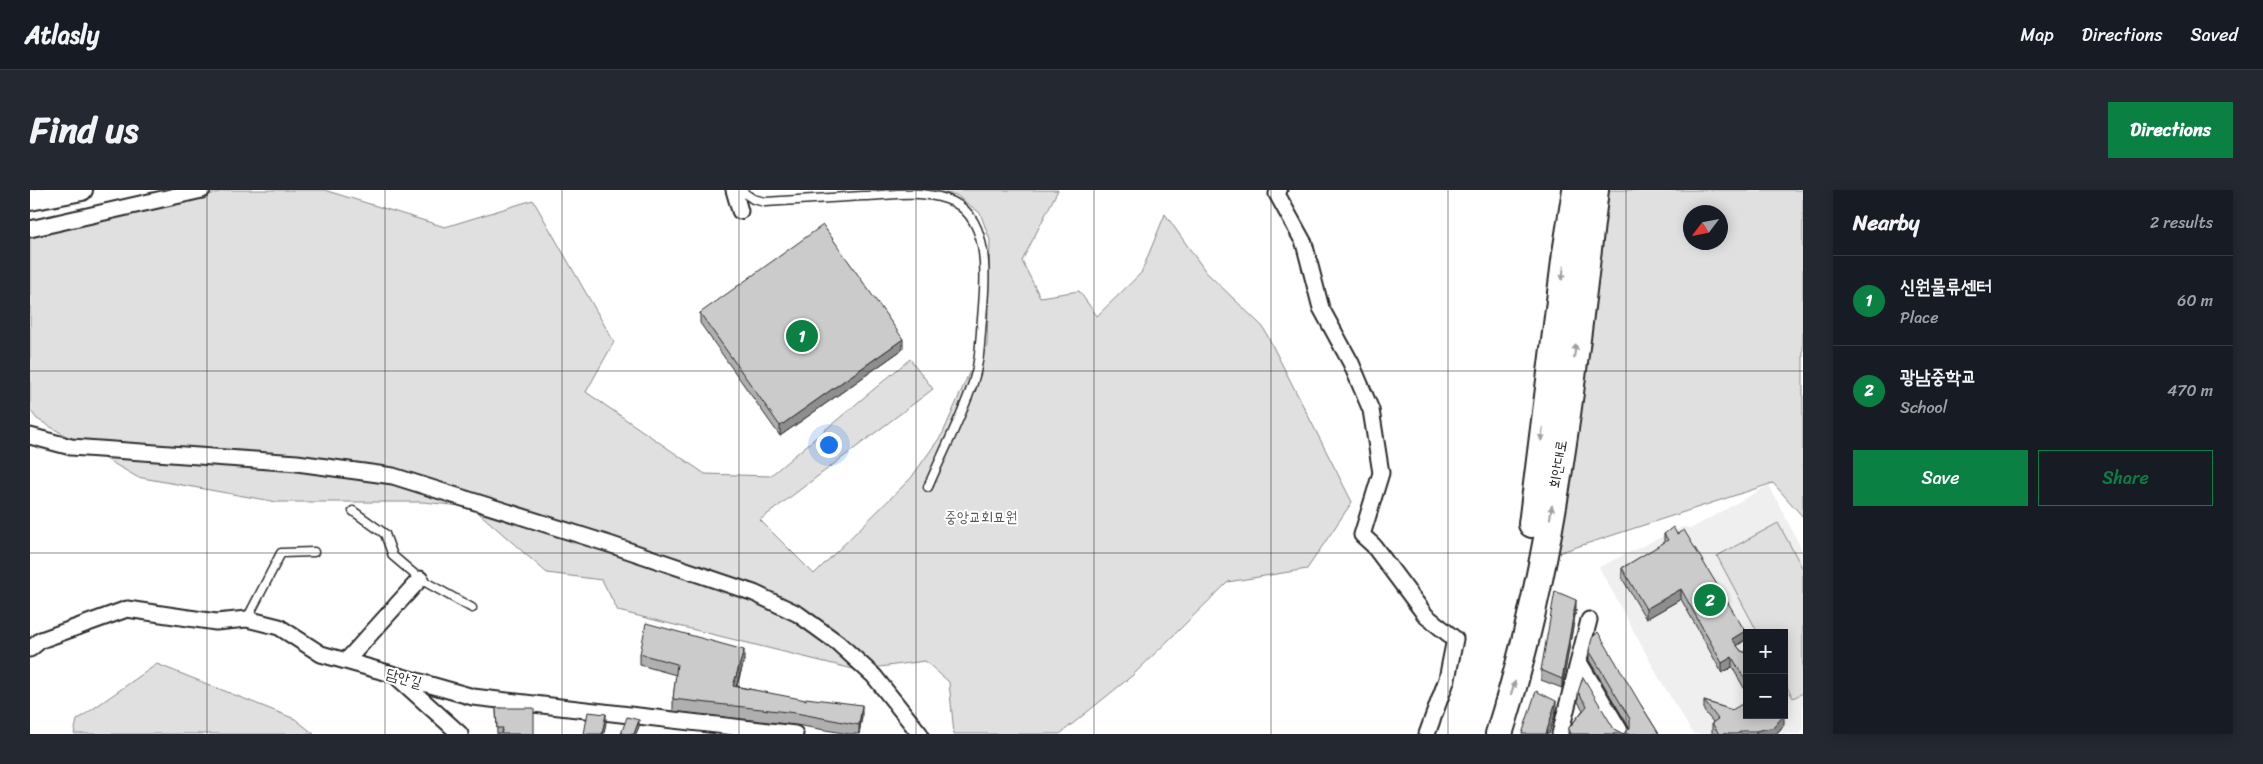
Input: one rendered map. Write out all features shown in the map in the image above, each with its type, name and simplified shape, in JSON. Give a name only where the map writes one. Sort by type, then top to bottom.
[{"type":"highway","points":[[1567,190],[1569,232]]},
{"type":"highway","name":"회안대로","points":[[1481,734],[1526,574],[1569,232],[1576,190]]},
{"type":"highway","name":"회안대로","points":[[1498,734],[1519,672],[1538,586],[1571,380],[1595,190]]},
{"type":"street","points":[[30,200],[82,190]]},
{"type":"street","points":[[30,229],[202,190]]},
{"type":"street","points":[[734,190],[740,211]]},
{"type":"street","points":[[1279,190],[1277,194],[1304,243],[1308,265],[1321,308],[1350,363],[1371,410],[1380,474],[1362,535],[1374,545],[1426,616],[1456,639],[1446,679],[1427,734]]},
{"type":"street","points":[[30,436],[71,447],[297,463],[393,476],[609,544],[754,593],[798,614],[838,642],[874,676],[920,734]]},
{"type":"street","points":[[347,660],[420,579]]},
{"type":"street","name":"담안길","points":[[30,650],[41,640],[127,609],[216,622],[246,619],[279,627],[321,654],[473,697],[795,734]]},
{"type":"street","points":[[1560,734],[1589,620]]},
{"type":"street","points":[[1579,662],[1622,734]]},
{"type":"street","points":[[396,676],[460,734]]},
{"type":"lane","points":[[740,190],[753,199],[765,202],[922,193],[948,200],[962,208],[970,217],[979,234],[983,250],[984,285],[979,362],[973,383],[928,487]]},
{"type":"lane","points":[[353,511],[385,534],[393,556],[420,579],[472,608]]},
{"type":"lane","points":[[246,619],[282,553],[314,552]]},
{"type":"shaded area","points":[[1769,485],[1803,552],[1803,730],[1800,734],[1693,734],[1659,678],[1599,567],[1682,527],[1692,528]]},
{"type":"green space","name":"중앙교회묘원","points":[[229,190],[324,190],[445,227],[533,200],[614,342],[586,392],[705,474],[770,476],[910,359],[933,389],[760,520],[814,574],[911,478],[943,433],[969,373],[987,346],[990,240],[980,213],[956,195],[928,190],[1058,190],[1022,261],[1040,297],[1079,291],[1097,316],[1141,273],[1165,214],[1206,272],[1263,327],[1352,502],[1307,569],[1228,582],[1133,675],[1060,734],[954,734],[949,682],[925,661],[857,670],[618,611],[602,580],[547,573],[472,507],[423,502],[277,502],[137,477],[37,419],[30,410],[30,236]]},
{"type":"green space","points":[[1608,190],[1803,190],[1803,517],[1773,483],[1552,555]]},
{"type":"green space","points":[[1778,523],[1803,569],[1803,693],[1793,698],[1788,689],[1788,629],[1756,629],[1717,556]]},
{"type":"green space","points":[[157,664],[295,719],[314,734],[74,734],[77,720]]},
{"type":"building","points":[[823,225],[903,339],[780,426],[700,313]]},
{"type":"building","points":[[1673,527],[1677,534],[1684,530],[1744,629],[1743,632],[1732,639],[1743,652],[1743,676],[1732,657],[1722,663],[1681,589],[1646,609],[1622,568],[1668,540],[1664,534]]},
{"type":"building","points":[[1555,591],[1576,600],[1562,679],[1541,670]]},
{"type":"building","points":[[646,623],[744,650],[733,686],[806,700],[806,698],[862,705],[859,725],[796,713],[673,699],[677,664],[640,654]]},
{"type":"building","points":[[1598,632],[1659,734],[1623,734],[1630,728],[1630,719],[1589,650],[1592,638]]},
{"type":"building","points":[[1583,677],[1614,729],[1623,734],[1570,734],[1568,729],[1587,706],[1578,692]]},
{"type":"building","points":[[1536,691],[1556,701],[1546,734],[1522,734]]},
{"type":"building","points":[[1704,701],[1732,710],[1743,703],[1743,719],[1781,719],[1774,727],[1756,731],[1742,731],[1737,734],[1719,734],[1712,723],[1718,719]]},
{"type":"building","points":[[496,708],[534,708],[534,734],[501,734],[503,728],[497,728]]},
{"type":"building","points":[[588,712],[606,714],[602,734],[584,734]]},
{"type":"building","points":[[627,717],[639,720],[634,734],[621,734]]},
{"type":"place","name":"신원물류센터","points":[[802,336]]},
{"type":"place","name":"광남중학교","points":[[1710,600]]}]
